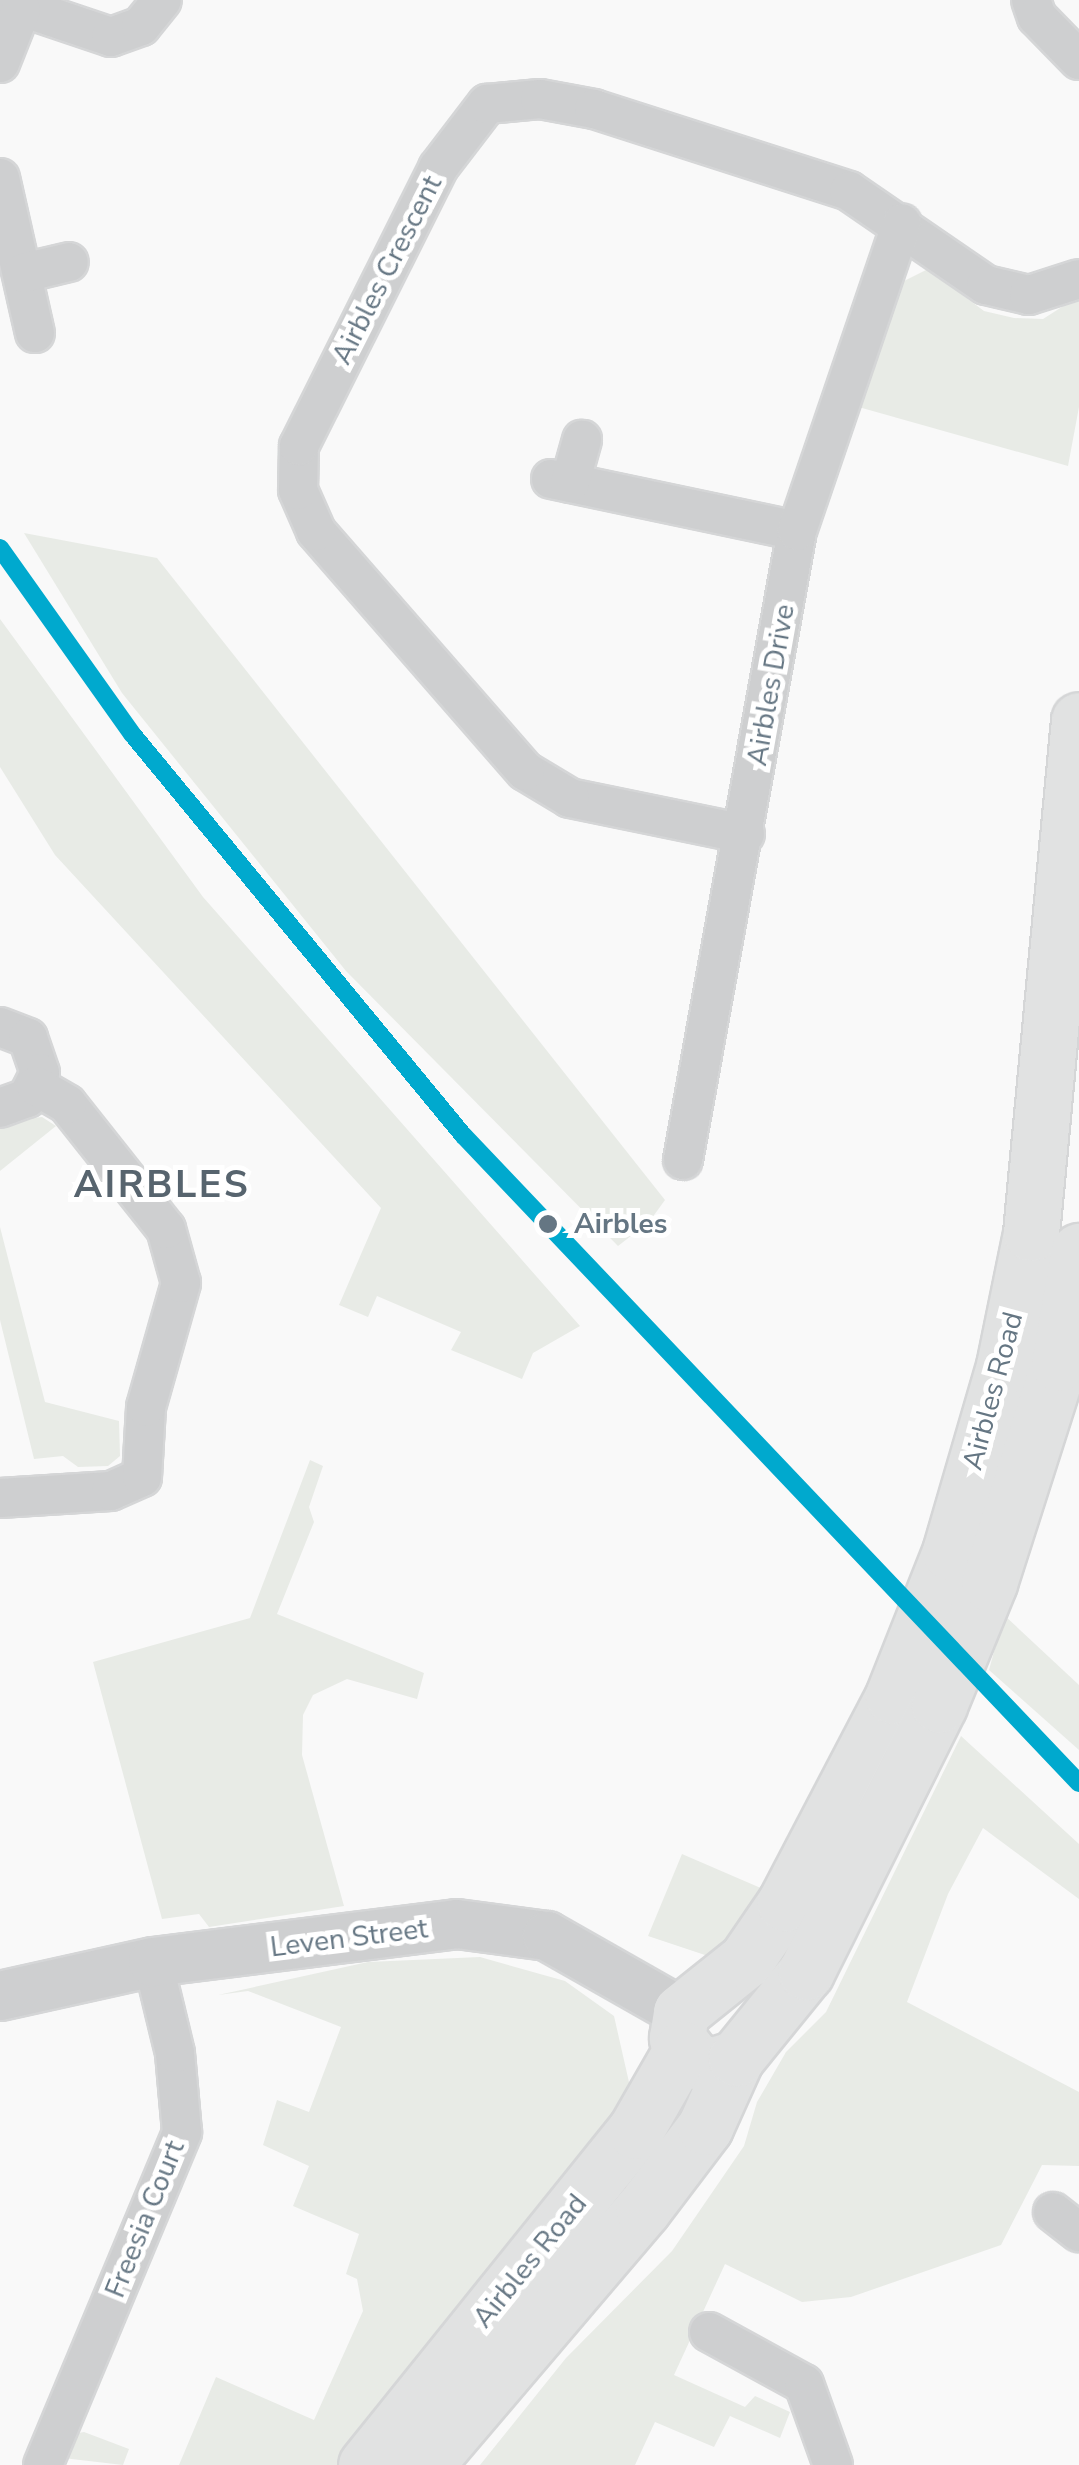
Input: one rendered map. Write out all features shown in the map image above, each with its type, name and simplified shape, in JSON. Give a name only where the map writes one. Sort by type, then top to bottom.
[{"type":"main road","name":"Airbles Road","points":[[1048,1363],[1030,1232],[1079,720]]},
{"type":"main road","name":"Airbles Road","points":[[425,2465],[643,2209],[705,2127],[742,2050],[806,1972],[1048,1363],[1079,1250]]},
{"type":"main road","name":"Airbles Road","points":[[366,2465],[635,2131],[689,2018],[746,1960],[916,1701]]},
{"type":"main road","points":[[689,2018],[716,1993],[742,2008],[750,2020],[742,2050]]},
{"type":"street","points":[[0,62],[11,5],[111,37],[141,26],[162,0]]},
{"type":"street","points":[[1031,0],[1037,17],[1079,60]]},
{"type":"street","name":"Airbles Crescent","points":[[746,834],[570,798],[525,772],[316,531],[298,490],[299,446],[438,168],[487,104],[540,99],[594,109],[849,190],[902,222],[986,285],[1028,296],[1079,279]]},
{"type":"street","points":[[0,178],[35,333]]},
{"type":"street","name":"Airbles Drive","points":[[683,1160],[746,834],[797,531],[902,222]]},
{"type":"street","points":[[23,274],[69,262]]},
{"type":"street","points":[[582,440],[560,481],[797,531]]},
{"type":"street","points":[[0,1027],[18,1031],[36,1048],[51,1095],[166,1229],[181,1284],[146,1407],[142,1477],[111,1492],[0,1498]]},
{"type":"street","points":[[0,1108],[51,1095]]},
{"type":"street","name":"Leven Street","points":[[0,1996],[153,1962],[458,1924],[547,1936],[689,2018]]},
{"type":"street","name":"Freesia Court","points":[[42,2465],[182,2132],[175,2053],[153,1962]]},
{"type":"street","points":[[709,2332],[804,2384],[834,2465]]},
{"type":"shaded area","points":[[928,269],[984,311],[1014,318],[1043,319],[1079,296],[1079,407],[1068,466],[855,406],[900,283]]},
{"type":"shaded area","points":[[24,533],[157,558],[665,1200],[649,1222],[618,1246],[346,971],[122,693]]},
{"type":"shaded area","points":[[0,619],[203,897],[580,1326],[533,1353],[522,1379],[451,1350],[461,1332],[377,1296],[368,1317],[339,1305],[381,1208],[55,855],[0,767]]},
{"type":"shaded area","points":[[42,1117],[56,1126],[0,1171],[0,1122]]},
{"type":"shaded area","points":[[0,1227],[45,1402],[119,1421],[120,1456],[108,1466],[78,1467],[63,1456],[34,1459],[0,1320]]},
{"type":"shaded area","points":[[310,1460],[323,1466],[309,1507],[314,1522],[277,1614],[424,1673],[417,1699],[347,1679],[313,1695],[303,1715],[302,1755],[344,1906],[209,1927],[199,1914],[162,1919],[93,1662],[250,1618]]},
{"type":"shaded area","points":[[1004,1615],[1079,1685],[1079,1750],[989,1670]]},
{"type":"shaded area","points":[[961,1736],[1079,1844],[1079,1899],[983,1828],[948,1894],[907,2002],[1079,2092],[1079,2166],[1042,2165],[1001,2245],[851,2297],[802,2302],[725,2264],[674,2375],[745,2407],[755,2396],[790,2412],[780,2438],[730,2416],[714,2447],[655,2422],[635,2465],[480,2465],[566,2358],[672,2251],[744,2146],[757,2102],[786,2052],[826,2012]]},
{"type":"shaded area","points":[[682,1854],[763,1889],[717,1959],[648,1936]]},
{"type":"shaded area","points":[[480,1957],[565,1981],[614,2016],[631,2091],[343,2465],[179,2465],[216,2377],[314,2420],[363,2311],[357,2279],[346,2274],[359,2234],[293,2206],[309,2166],[263,2145],[277,2100],[309,2112],[341,2027],[248,1991],[218,1995],[368,1962]]},
{"type":"shaded area","points":[[84,2432],[129,2449],[123,2465],[63,2458],[73,2434]]},
{"type":"transit line","points":[[0,548],[133,735],[463,1135],[1079,1783]]},
{"type":"place","name":"Airbles","points":[[548,1224]]},
{"type":"district","name":"AIRBLES","points":[[162,1185]]}]
